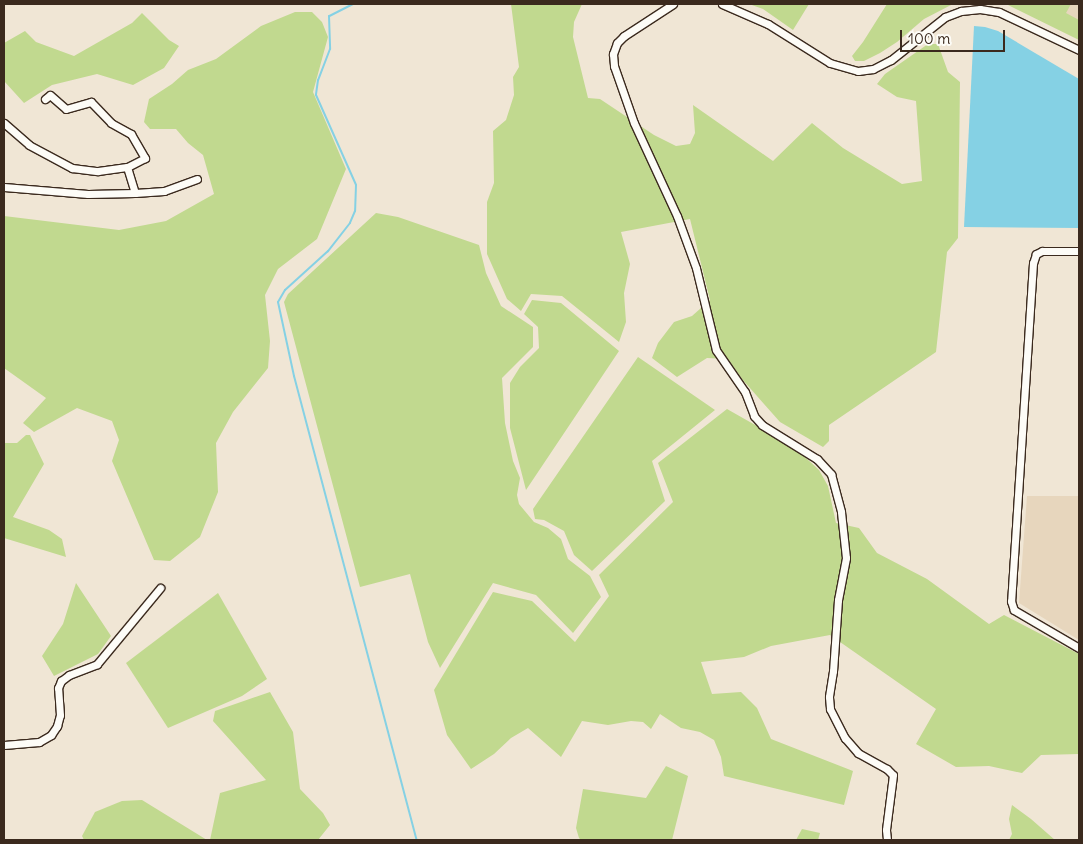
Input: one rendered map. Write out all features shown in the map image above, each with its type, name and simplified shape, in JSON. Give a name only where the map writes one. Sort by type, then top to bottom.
[{"type":"street","points":[[673,4],[624,36],[617,43],[613,54],[614,66],[634,122],[677,216],[696,268],[716,350],[744,392],[754,416],[762,424],[817,459],[832,474],[841,512],[846,558],[838,600],[834,671],[829,697],[830,709],[844,738],[858,753],[887,769],[893,775],[886,830],[888,840]]},
{"type":"street","points":[[722,4],[768,24],[830,64],[858,70],[873,69],[891,60],[945,17],[961,11],[980,9],[999,12],[1079,50]]},
{"type":"street","points":[[4,125],[29,145],[72,168],[98,171],[127,167],[148,157],[133,136],[111,123],[93,103],[66,109],[50,95],[45,98]]},
{"type":"street","points":[[127,167],[130,170],[136,193]]},
{"type":"street","points":[[4,187],[88,194],[164,192],[197,179]]},
{"type":"street","points":[[1079,252],[1042,251],[1036,254],[1033,263],[1011,601],[1014,610],[1079,648]]},
{"type":"street","points":[[4,746],[39,742],[51,735],[57,726],[60,715],[58,688],[62,681],[69,675],[97,664],[160,588]]},
{"type":"shaded area","points":[[1019,4],[1079,4],[1079,31]]},
{"type":"shaded area","points":[[1027,496],[1079,496],[1079,640],[1019,603]]},
{"type":"green space","points":[[511,4],[582,4],[574,22],[573,37],[588,98],[600,99],[654,135],[676,146],[690,144],[695,133],[693,105],[773,161],[812,123],[843,148],[902,184],[922,181],[916,101],[897,97],[877,84],[885,74],[928,44],[938,44],[948,72],[960,82],[958,238],[947,252],[936,352],[829,425],[829,441],[823,447],[780,422],[742,379],[728,359],[707,358],[677,377],[652,358],[658,343],[674,322],[692,316],[710,300],[690,219],[621,232],[630,264],[624,293],[626,322],[619,342],[562,296],[531,294],[521,311],[507,299],[487,254],[487,202],[494,183],[493,131],[506,120],[514,95],[513,77],[519,67]]},
{"type":"green space","points":[[749,4],[809,4],[793,30],[763,9]]},
{"type":"green space","points":[[887,4],[953,4],[924,19],[897,42],[880,53],[864,61],[855,61],[852,56]]},
{"type":"green space","points":[[1006,4],[1071,4],[1066,13],[1079,20],[1079,40]]},
{"type":"green space","points":[[295,12],[312,12],[322,22],[328,37],[313,92],[346,169],[317,239],[278,269],[265,295],[270,341],[268,368],[233,412],[216,443],[218,492],[200,537],[170,561],[154,560],[112,461],[119,440],[112,421],[77,408],[34,432],[23,423],[46,398],[4,368],[4,216],[119,230],[166,221],[214,194],[203,155],[188,143],[176,129],[150,129],[144,122],[149,99],[172,84],[188,70],[216,59],[261,26]]},
{"type":"green space","points":[[142,13],[169,40],[179,46],[164,68],[133,85],[97,74],[52,85],[24,103],[4,81],[4,43],[25,31],[36,42],[74,56],[132,23]]},
{"type":"green space","points":[[376,213],[398,217],[479,245],[486,273],[501,306],[533,327],[533,347],[502,378],[505,423],[513,461],[520,478],[517,495],[519,504],[534,522],[548,528],[561,539],[568,559],[590,576],[601,597],[573,633],[536,595],[493,583],[440,668],[428,642],[410,574],[360,587],[284,302],[288,294]]},
{"type":"green space","points":[[532,300],[561,303],[619,351],[526,490],[510,428],[510,383],[520,367],[539,348],[538,327],[524,314]]},
{"type":"green space","points":[[638,357],[715,410],[652,461],[665,501],[592,571],[574,555],[564,531],[544,520],[535,519],[533,509]]},
{"type":"green space","points":[[727,409],[794,447],[819,470],[828,486],[836,523],[859,528],[877,553],[927,579],[989,624],[1004,615],[1079,654],[1079,754],[1041,755],[1022,773],[989,766],[956,767],[916,744],[936,709],[830,635],[771,646],[744,657],[701,662],[712,694],[741,692],[757,708],[771,739],[853,771],[844,805],[724,776],[721,757],[714,740],[700,732],[681,728],[660,714],[651,729],[643,722],[631,721],[608,725],[582,721],[561,757],[528,728],[511,738],[494,754],[471,769],[447,735],[434,690],[493,592],[532,601],[575,642],[609,596],[599,575],[673,502],[658,463]]},
{"type":"green space","points":[[26,435],[30,435],[44,464],[13,517],[49,530],[62,539],[66,557],[4,538],[4,443],[17,443]]},
{"type":"green space","points":[[76,583],[111,636],[98,654],[54,676],[42,656],[63,624]]},
{"type":"green space","points":[[218,593],[267,679],[242,696],[168,728],[126,663]]},
{"type":"green space","points":[[270,692],[293,732],[300,789],[323,813],[330,825],[318,840],[210,840],[220,793],[266,780],[213,721],[215,711]]},
{"type":"green space","points":[[666,766],[688,776],[672,840],[581,840],[579,838],[576,828],[583,789],[646,798]]},
{"type":"green space","points":[[142,800],[207,840],[84,840],[82,836],[95,812],[122,801]]},
{"type":"green space","points":[[1012,805],[1055,840],[1009,840],[1012,834],[1009,819]]},
{"type":"green space","points":[[802,829],[820,833],[818,840],[796,840]]},
{"type":"water","points":[[974,26],[998,31],[1079,79],[1079,228],[964,227]]},
{"type":"waterway","points":[[353,4],[329,16],[330,49],[318,80],[316,95],[356,185],[355,211],[350,223],[328,251],[285,290],[278,302],[294,376],[417,840]]}]
